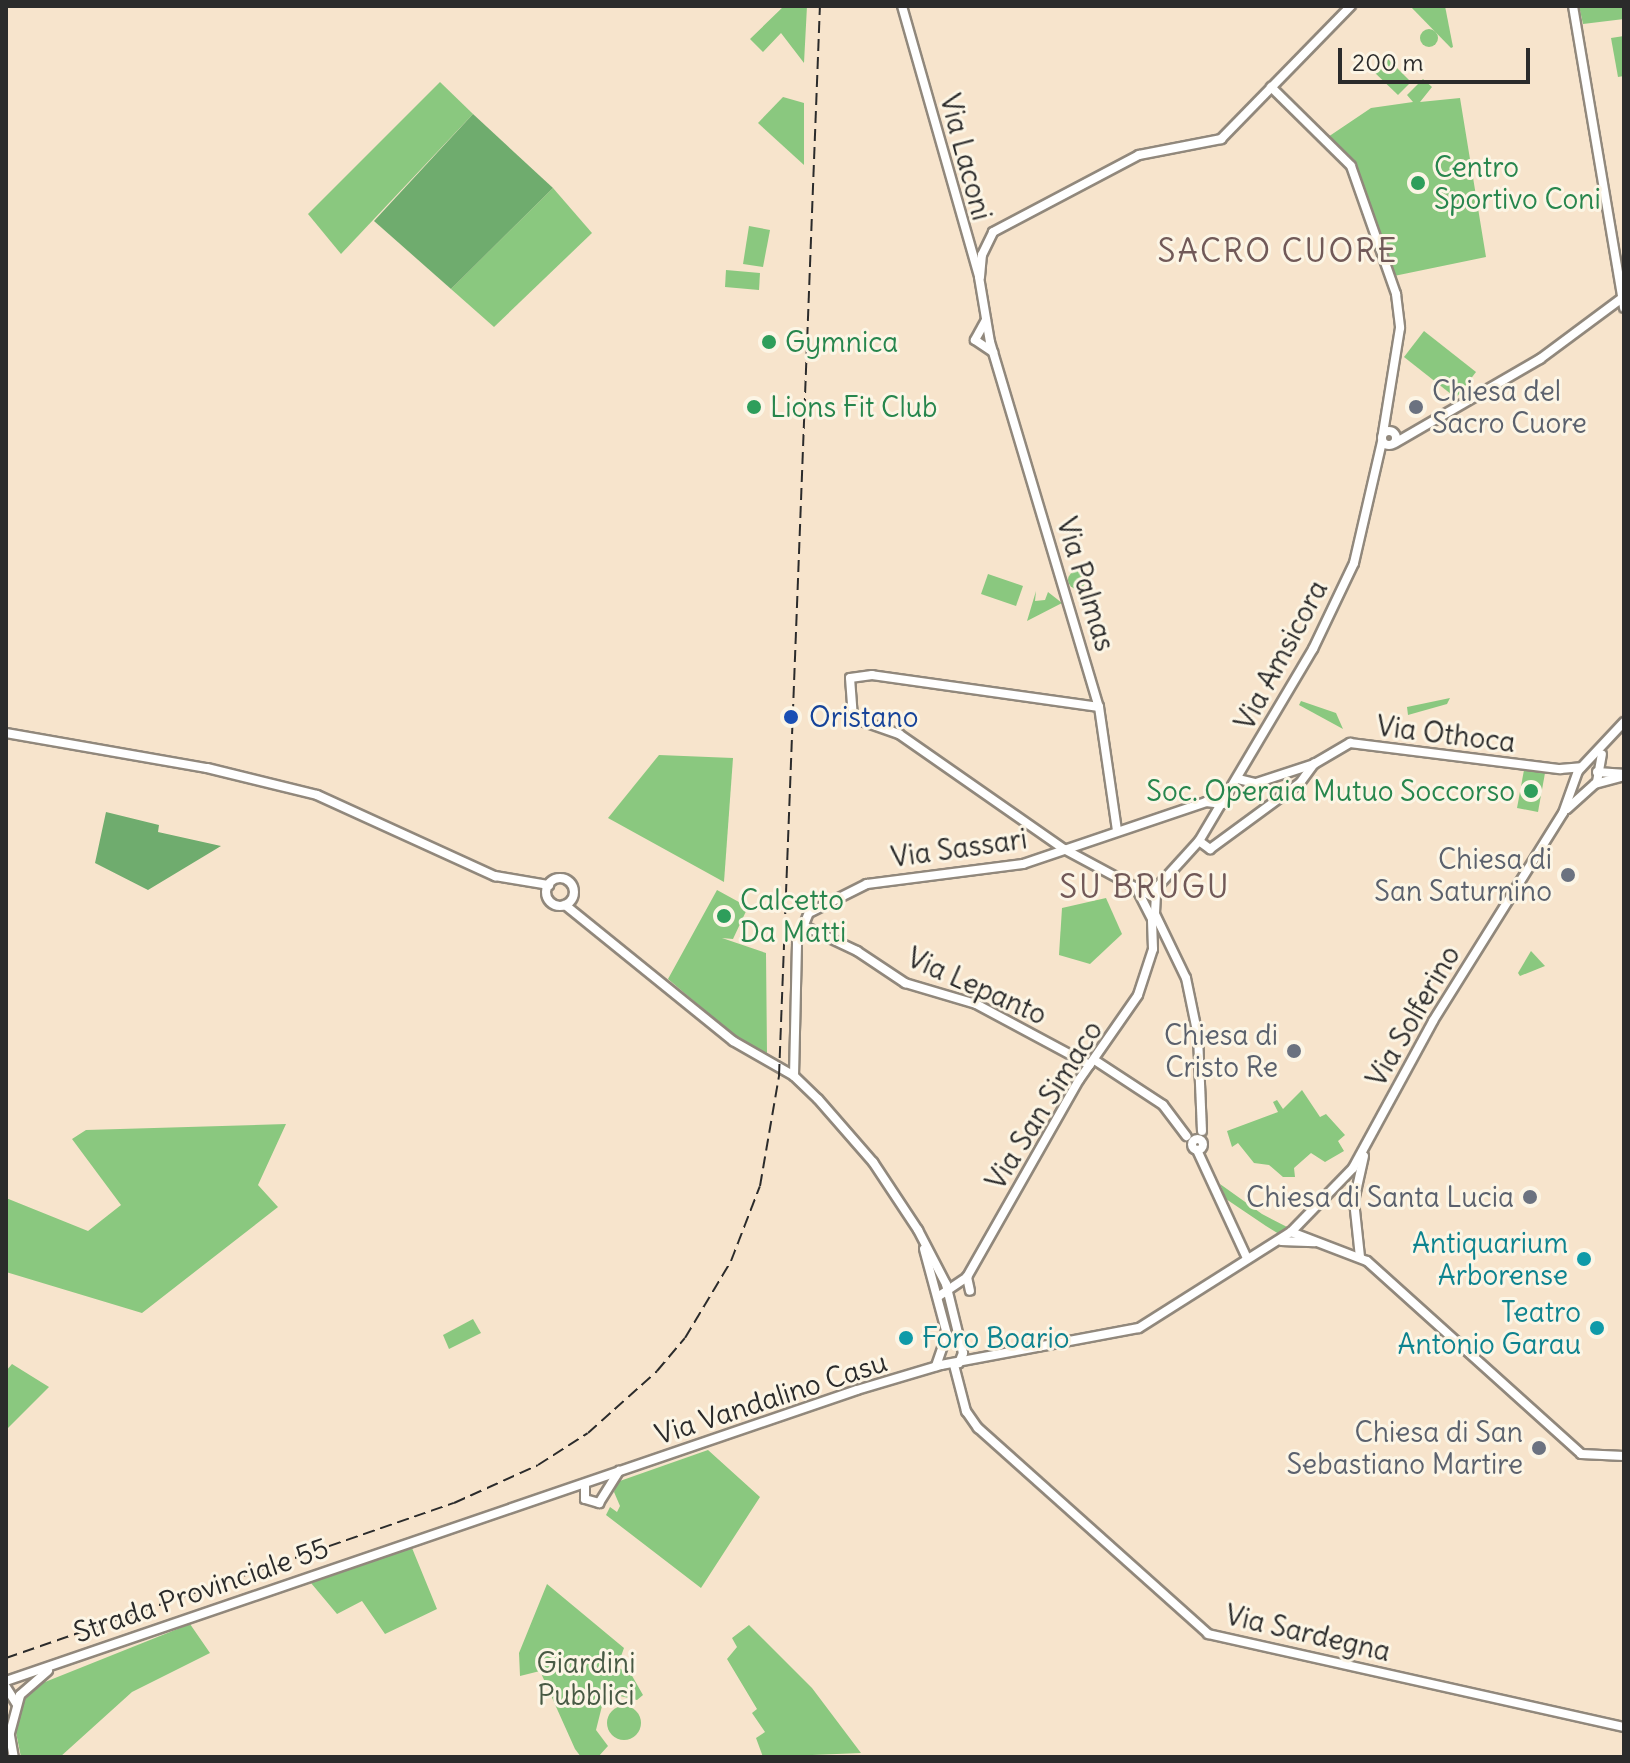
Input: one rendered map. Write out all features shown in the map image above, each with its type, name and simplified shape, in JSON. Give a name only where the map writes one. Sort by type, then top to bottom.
[{"type":"street","name":"Via Laconi","points":[[902,6],[967,245],[979,277],[986,320],[984,340],[994,352]]},
{"type":"street","points":[[967,245],[987,239],[1139,155],[1221,139],[1351,6]]},
{"type":"street","points":[[1271,87],[1351,166],[1396,294],[1400,328],[1389,405],[1390,438],[1409,436],[1540,359],[1623,303],[1573,6]]},
{"type":"street","points":[[979,277],[987,239]]},
{"type":"street","name":"Via Palmas","points":[[994,352],[1099,707],[1117,831]]},
{"type":"street","name":"Via Amsicora","points":[[1150,899],[1158,882],[1199,841],[1290,691],[1354,563],[1367,523],[1379,465],[1390,438]]},
{"type":"street","points":[[1099,707],[872,675],[850,678],[853,718],[899,734],[1064,849],[1150,899],[1155,918],[1186,978],[1198,1036],[1197,1143],[1247,1258]]},
{"type":"street","points":[[1592,786],[1604,749],[1624,722]]},
{"type":"street","points":[[6,733],[267,781],[373,818],[495,876],[548,889],[567,880],[574,891],[569,902]]},
{"type":"street","name":"Via Othoca","points":[[1199,841],[1210,849],[1300,783],[1314,764],[1350,743],[1561,769],[1584,767]]},
{"type":"street","name":"Via Solferino","points":[[973,1360],[1131,1331],[1291,1232],[1355,1172],[1433,1021],[1563,813],[1584,767],[1604,749]]},
{"type":"street","points":[[1238,779],[1256,783],[1314,764]]},
{"type":"street","points":[[1584,767],[1597,772]]},
{"type":"street","name":"Via Othoca","points":[[1561,769],[1592,786]]},
{"type":"street","name":"Via Solferino","points":[[1597,772],[1624,775]]},
{"type":"street","name":"Via Solferino","points":[[1563,813],[1592,786],[1624,775]]},
{"type":"street","name":"Via Sassari","points":[[804,926],[809,913],[867,884],[1023,864],[1206,802],[1223,804]]},
{"type":"street","points":[[548,889],[552,903],[569,902]]},
{"type":"street","points":[[569,902],[733,1041],[794,1076],[873,1162],[918,1230],[946,1299],[945,1346],[952,1362]]},
{"type":"street","name":"Via San Simaco","points":[[946,1299],[967,1277],[1147,976],[1155,918]]},
{"type":"street","points":[[794,1076],[797,942],[804,926]]},
{"type":"street","name":"Via Lepanto","points":[[804,926],[857,951],[905,983],[976,1004],[1093,1063],[1163,1105],[1197,1143]]},
{"type":"street","points":[[1355,1172],[1354,1232],[1360,1257]]},
{"type":"street","points":[[1291,1232],[1360,1257],[1570,1445],[1591,1458],[1624,1456]]},
{"type":"street","points":[[1276,1241],[1321,1243]]},
{"type":"street","points":[[967,1277],[970,1291]]},
{"type":"street","name":"Via Sardegna","points":[[946,1299],[961,1348],[952,1362],[966,1411],[978,1428],[1208,1634],[1624,1727]]},
{"type":"street","points":[[945,1346],[961,1348]]},
{"type":"street","name":"Via Vandalino Casu","points":[[584,1488],[619,1471],[935,1366],[973,1360]]},
{"type":"street","points":[[584,1488],[596,1504],[605,1498],[606,1489],[619,1471]]},
{"type":"street","points":[[596,1480],[606,1489]]},
{"type":"street","name":"Strada Provinciale 55","points":[[6,1684],[74,1657],[567,1488],[584,1488]]},
{"type":"street","points":[[10,1733],[16,1704],[31,1681],[74,1657]]},
{"type":"street","points":[[6,1684],[16,1704]]},
{"type":"street","points":[[6,1722],[14,1757]]},
{"type":"green space","points":[[784,6],[807,6],[804,63],[781,33],[763,52],[750,39]]},
{"type":"green space","points":[[1410,6],[1445,6],[1453,47],[1451,48]]},
{"type":"green space","points":[[1579,6],[1624,6],[1624,19],[1583,24]]},
{"type":"green space","points":[[1429,29],[1438,38],[1429,47],[1420,38]]},
{"type":"green space","points":[[1624,36],[1624,76],[1618,77],[1611,38]]},
{"type":"green space","points":[[1386,57],[1411,82],[1398,95],[1373,71]]},
{"type":"green space","name":"Centro Sportivo Coni","points":[[1423,79],[1432,87],[1420,102],[1460,98],[1486,257],[1394,276],[1355,165],[1325,139],[1371,108],[1413,102],[1407,95]]},
{"type":"green space","points":[[440,82],[473,114],[341,254],[308,214]]},
{"type":"green space","points":[[783,97],[804,103],[804,165],[758,123]]},
{"type":"green space","points":[[473,114],[553,188],[451,289],[374,221]]},
{"type":"green space","points":[[553,188],[592,233],[494,327],[451,289]]},
{"type":"green space","points":[[749,226],[770,230],[763,267],[743,264]]},
{"type":"green space","points":[[726,270],[760,273],[759,290],[725,287]]},
{"type":"green space","points":[[1424,331],[1476,372],[1456,398],[1404,357]]},
{"type":"green space","points":[[1077,571],[1086,580],[1077,589],[1068,580]]},
{"type":"green space","points":[[988,574],[1023,586],[1016,606],[981,594]]},
{"type":"green space","points":[[1036,591],[1035,601],[1045,600],[1048,592],[1062,603],[1027,621]]},
{"type":"green space","points":[[1450,698],[1447,704],[1408,715],[1407,707]]},
{"type":"green space","points":[[1301,701],[1336,713],[1343,729],[1299,705]]},
{"type":"green space","points":[[659,755],[733,758],[724,882],[608,818]]},
{"type":"green space","name":"Soc. Operaia Mutuo Soccorso","points":[[1524,770],[1545,773],[1538,812],[1517,808]]},
{"type":"green space","points":[[106,812],[159,825],[158,832],[221,846],[148,890],[95,863]]},
{"type":"green space","points":[[717,890],[748,907],[733,939],[722,938],[766,953],[767,1053],[749,1048],[668,979]]},
{"type":"green space","points":[[1106,898],[1122,934],[1090,964],[1059,955],[1062,908]]},
{"type":"green space","points":[[1531,951],[1545,966],[1520,976],[1518,973]]},
{"type":"green space","points":[[1302,1090],[1320,1117],[1326,1114],[1345,1135],[1338,1141],[1344,1151],[1325,1162],[1311,1153],[1294,1168],[1295,1177],[1283,1177],[1269,1165],[1254,1163],[1238,1143],[1232,1147],[1227,1131],[1278,1112],[1273,1102],[1277,1100],[1283,1109]]},
{"type":"green space","points":[[286,1124],[258,1185],[278,1207],[142,1313],[6,1272],[6,1198],[88,1231],[121,1205],[72,1139],[86,1130]]},
{"type":"green space","points":[[1220,1184],[1262,1214],[1289,1228],[1279,1234],[1266,1226],[1226,1199]]},
{"type":"green space","points":[[473,1319],[481,1333],[449,1349],[443,1335]]},
{"type":"green space","points":[[12,1364],[49,1387],[6,1430],[6,1371]]},
{"type":"green space","points":[[708,1450],[760,1497],[701,1588],[606,1515],[610,1507],[617,1512],[620,1506],[614,1492],[617,1482]]},
{"type":"green space","points":[[412,1548],[437,1609],[385,1634],[362,1601],[337,1614],[311,1583]]},
{"type":"green space","name":"Giardini Pubblici","points":[[547,1584],[624,1648],[617,1667],[631,1674],[643,1695],[637,1700],[620,1696],[602,1706],[596,1730],[608,1746],[598,1757],[581,1757],[575,1749],[540,1671],[520,1676],[519,1653]]},
{"type":"green space","points":[[190,1624],[210,1653],[132,1692],[60,1757],[21,1757],[14,1723],[30,1688]]},
{"type":"green space","points":[[749,1625],[812,1688],[861,1753],[763,1757],[756,1738],[765,1732],[752,1713],[757,1709],[727,1659],[737,1647],[732,1638]]},
{"type":"green space","points":[[624,1706],[636,1711],[641,1723],[636,1735],[624,1740],[612,1735],[607,1723],[612,1711]]},
{"type":"railway","points":[[6,1658],[454,1503],[538,1465],[588,1433],[657,1371],[685,1338],[731,1261],[760,1186],[779,1076],[820,6]]},
{"type":"place","name":"Centro Sportivo Coni","points":[[1418,183]]},
{"type":"place","name":"Gymnica","points":[[769,342]]},
{"type":"place","name":"Lions Fit Club","points":[[754,407]]},
{"type":"place","name":"Chiesa del Sacro Cuore","points":[[1416,407]]},
{"type":"place","name":"Oristano","points":[[791,717]]},
{"type":"place","name":"Soc. Operaia Mutuo Soccorso","points":[[1531,791]]},
{"type":"place","name":"Chiesa di San Saturnino","points":[[1568,875]]},
{"type":"place","name":"Calcetto Da Matti","points":[[724,916]]},
{"type":"place","name":"Chiesa di Cristo Re","points":[[1294,1051]]},
{"type":"place","name":"Chiesa di Santa Lucia","points":[[1530,1197]]},
{"type":"place","name":"Antiquarium Arborense","points":[[1584,1259]]},
{"type":"place","name":"Teatro Antonio Garau","points":[[1597,1328]]},
{"type":"place","name":"Foro Boario","points":[[906,1338]]},
{"type":"place","name":"Chiesa di San Sebastiano Martire","points":[[1539,1448]]},
{"type":"district","name":"SACRO CUORE","points":[[1278,251]]},
{"type":"district","name":"SU BRUGU","points":[[1145,887]]}]
